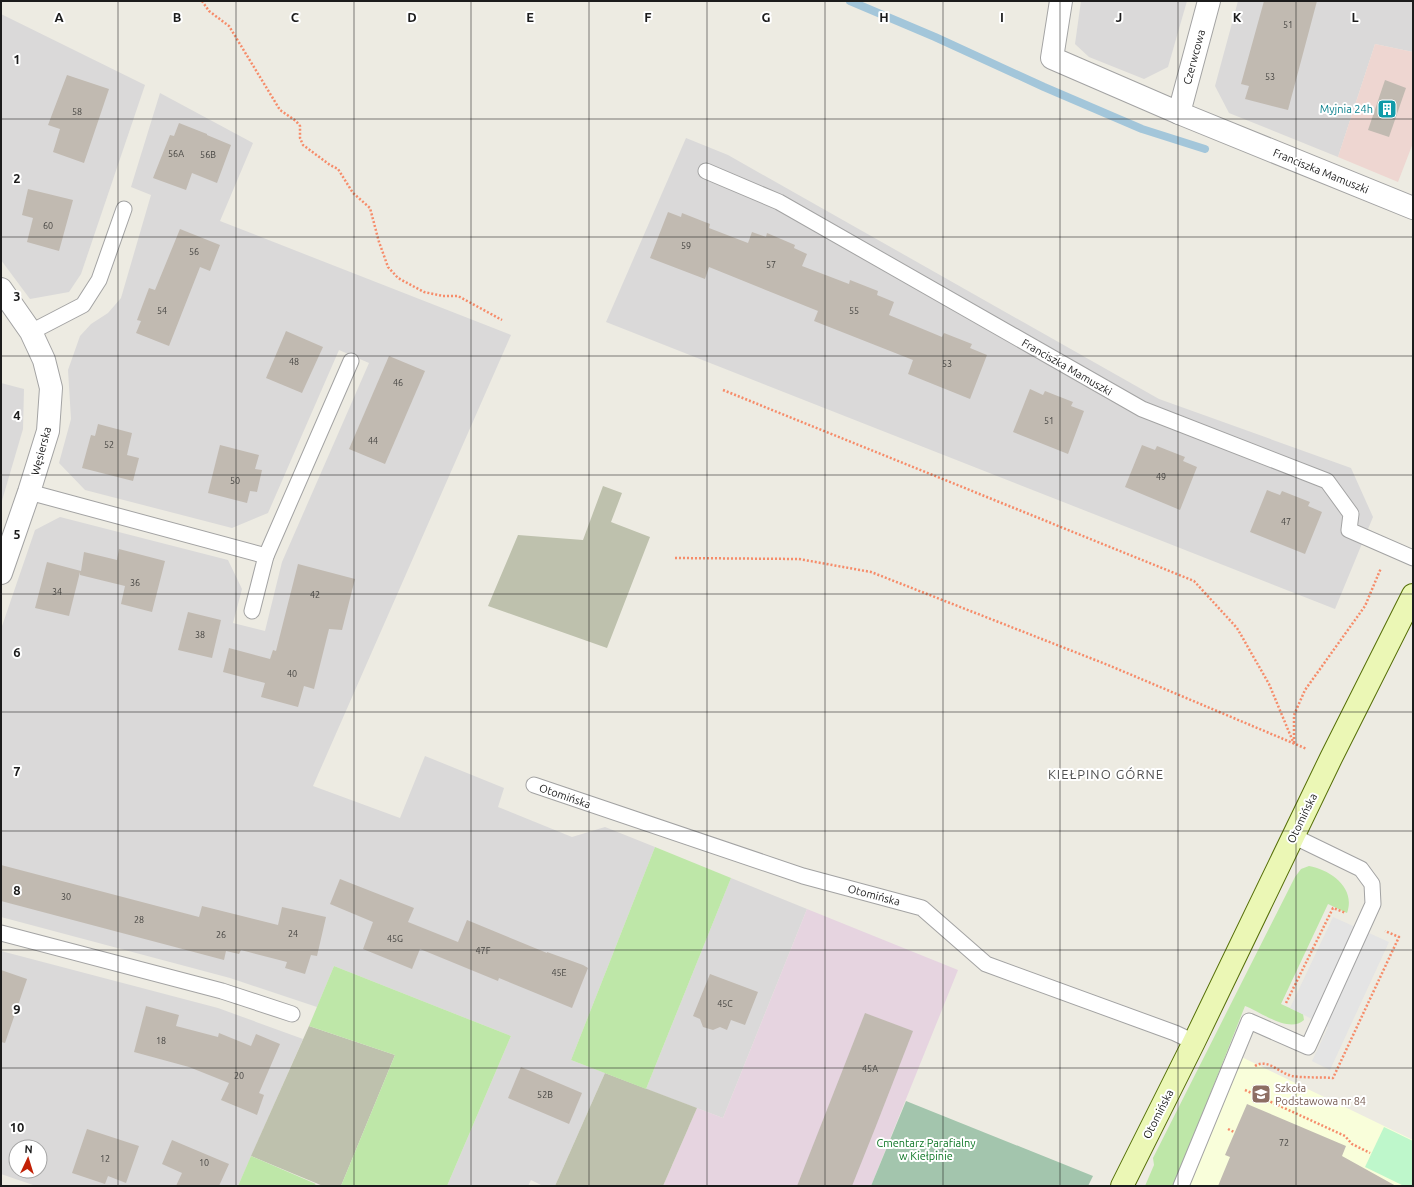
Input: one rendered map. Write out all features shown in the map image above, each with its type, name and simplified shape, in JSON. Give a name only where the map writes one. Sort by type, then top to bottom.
[{"type":"street","name":"Franciszka Mamuszki","points":[[1061,1],[1052,58],[1179,113],[1413,208]]},
{"type":"street","name":"Czerwcowa","points":[[1179,113],[1209,1]]},
{"type":"street","name":"Węsierska","points":[[1,289],[31,332],[44,360],[51,388],[48,431],[1,573]]},
{"type":"street","name":"Otomińska","points":[[1122,1186],[1413,595]]},
{"type":"lane","name":"Franciszka Mamuszki","points":[[706,171],[779,202],[1142,409],[1328,481],[1351,514],[1349,530],[1413,558]]},
{"type":"lane","points":[[31,332],[83,305],[99,280],[124,208]]},
{"type":"lane","points":[[252,611],[266,556],[351,361]]},
{"type":"lane","points":[[29,492],[266,556]]},
{"type":"lane","name":"Otomińska","points":[[534,786],[803,876],[922,908],[986,964],[1175,1033],[1194,1042]]},
{"type":"lane","points":[[1181,1186],[1249,1021],[1308,1047],[1373,904],[1372,884],[1361,869],[1293,836]]},
{"type":"lane","points":[[1,934],[222,991],[292,1014]]},
{"type":"path","points":[[202,1],[209,10],[229,26],[280,110],[296,121],[300,126],[300,138],[303,145],[330,165],[338,169],[352,194],[370,208],[379,242],[388,267],[398,278],[424,292],[443,296],[458,296],[502,320]]},
{"type":"path","points":[[723,390],[1194,581],[1238,628],[1269,684],[1294,744]]},
{"type":"path","points":[[1294,744],[1294,715],[1305,690],[1365,606],[1389,547]]},
{"type":"path","points":[[675,558],[799,559],[871,572],[1108,665],[1294,744]]},
{"type":"path","points":[[1286,1003],[1333,908],[1351,915]]},
{"type":"path","points":[[1244,1090],[1345,1136],[1352,1144],[1370,1153]]},
{"type":"path","points":[[1226,1128],[1234,1132]]},
{"type":"shaded area","points":[[1081,1],[1187,1],[1168,67],[1144,79],[1089,57],[1075,44]]},
{"type":"shaded area","points":[[1238,1],[1413,1],[1413,52],[1375,44],[1338,157],[1229,113],[1215,86]]},
{"type":"shaded area","points":[[1,14],[145,85],[81,274],[69,292],[30,299],[1,260]]},
{"type":"shaded area","points":[[1375,44],[1413,52],[1413,143],[1398,182],[1338,157]]},
{"type":"shaded area","points":[[160,93],[253,143],[220,221],[511,335],[313,786],[400,818],[425,756],[504,788],[498,807],[572,837],[605,827],[655,847],[571,1060],[605,1073],[555,1186],[543,1186],[531,1180],[528,1186],[447,1186],[511,1036],[334,966],[317,1007],[230,978],[1,917],[1,629],[35,530],[60,517],[228,560],[242,589],[233,623],[265,631],[282,562],[369,363],[339,350],[268,513],[232,528],[85,490],[59,463],[71,419],[68,370],[80,336],[91,324],[108,313],[121,298],[151,195],[131,187]]},
{"type":"shaded area","points":[[686,138],[728,155],[1159,399],[1351,468],[1373,517],[1335,609],[606,322]]},
{"type":"shaded area","points":[[1,383],[24,389],[23,429],[1,504]]},
{"type":"shaded area","points":[[603,486],[622,493],[611,522],[650,537],[607,648],[488,606],[518,535],[583,540]]},
{"type":"shaded area","points":[[731,878],[807,909],[723,1118],[646,1089]]},
{"type":"shaded area","points":[[807,909],[958,970],[871,1186],[663,1186],[697,1108],[723,1118]]},
{"type":"shaded area","points":[[1333,917],[1389,942],[1330,1070],[1312,1061],[1328,1027],[1290,1008]]},
{"type":"shaded area","points":[[1,951],[218,1008],[303,1039],[238,1186],[36,1186],[16,1179],[48,1179],[48,1139],[8,1139],[8,1176],[1,1174]]},
{"type":"shaded area","points":[[309,1026],[395,1055],[341,1186],[323,1186],[251,1156]]},
{"type":"shaded area","name":"Szkoła Podstawowa nr 84","points":[[1225,1049],[1413,1140],[1413,1186],[1160,1186]]},
{"type":"shaded area","points":[[605,1073],[697,1108],[663,1186],[555,1186]]},
{"type":"green space","points":[[655,847],[731,878],[646,1089],[571,1060]]},
{"type":"green space","points":[[1309,866],[1317,868],[1333,876],[1340,882],[1345,888],[1349,904],[1347,913],[1328,904],[1281,1004],[1303,1014],[1304,1020],[1298,1024],[1291,1025],[1275,1020],[1245,1006],[1174,1186],[1145,1186],[1154,1165],[1153,1158],[1295,877],[1301,869]]},
{"type":"green space","points":[[334,966],[511,1036],[447,1186],[341,1186],[395,1055],[309,1026]]},
{"type":"green space","name":"Cmentarz Parafialny w Kiełpinie","points":[[906,1101],[1093,1176],[1088,1186],[871,1186]]},
{"type":"green space","points":[[1384,1127],[1413,1141],[1413,1186],[1404,1186],[1365,1167]]},
{"type":"green space","points":[[251,1156],[316,1184],[313,1186],[238,1186]]},
{"type":"building","points":[[1264,1],[1317,1],[1288,110],[1245,99],[1249,86],[1241,84]]},
{"type":"building","points":[[67,75],[109,89],[84,163],[53,152],[60,129],[48,125]]},
{"type":"building","name":"Myjnia 24h","points":[[1385,80],[1406,88],[1389,137],[1368,130]]},
{"type":"building","points":[[179,123],[231,145],[217,183],[192,173],[186,190],[153,178],[170,135],[174,136]]},
{"type":"building","points":[[28,189],[73,200],[59,251],[27,242],[33,218],[22,215]]},
{"type":"building","points":[[668,212],[681,217],[682,213],[710,224],[709,228],[748,243],[752,232],[766,237],[767,233],[795,245],[794,248],[807,254],[802,266],[849,284],[850,280],[878,291],[877,295],[894,302],[889,315],[942,337],[944,333],[972,344],[970,348],[987,355],[970,399],[908,374],[913,360],[814,321],[818,311],[709,267],[705,279],[650,258]]},
{"type":"building","points":[[180,229],[220,245],[210,271],[200,267],[169,346],[136,333],[141,321],[137,320],[149,288],[155,290]]},
{"type":"building","points":[[286,331],[323,347],[302,393],[266,378]]},
{"type":"building","points":[[389,356],[425,371],[385,464],[349,449]]},
{"type":"building","points":[[1030,389],[1043,395],[1045,391],[1073,402],[1071,406],[1084,411],[1068,454],[1013,432]]},
{"type":"building","points":[[98,424],[132,433],[127,455],[139,458],[133,481],[82,468],[91,435],[95,436]]},
{"type":"building","points":[[220,445],[259,455],[255,469],[262,470],[257,492],[250,491],[247,503],[208,493]]},
{"type":"building","points":[[1142,445],[1155,450],[1157,446],[1185,457],[1183,461],[1197,467],[1180,510],[1125,487]]},
{"type":"building","points":[[1267,490],[1280,495],[1282,491],[1310,502],[1308,506],[1322,512],[1305,554],[1250,532]]},
{"type":"building","points":[[119,549],[165,561],[152,612],[121,604],[125,586],[80,575],[80,572],[69,616],[35,608],[47,562],[81,571],[84,552],[117,560]]},
{"type":"building","points":[[298,564],[355,579],[342,630],[329,629],[314,689],[304,686],[298,707],[261,697],[265,683],[223,672],[229,648],[270,659],[273,650],[276,651]]},
{"type":"building","points":[[188,612],[221,620],[212,658],[178,650]]},
{"type":"building","points":[[1,865],[199,917],[202,906],[278,925],[282,907],[326,917],[317,956],[311,955],[305,974],[285,968],[287,962],[241,950],[239,954],[226,951],[224,960],[1,901]]},
{"type":"building","points":[[340,879],[414,908],[408,922],[458,942],[467,920],[547,953],[583,965],[588,968],[572,1008],[499,978],[498,981],[420,949],[412,969],[363,949],[373,922],[330,904]]},
{"type":"building","points":[[1,970],[27,979],[5,1043],[1,1042]]},
{"type":"building","points":[[710,974],[758,992],[745,1025],[731,1020],[727,1030],[720,1027],[713,1030],[703,1027],[700,1019],[693,1016]]},
{"type":"building","points":[[146,1006],[179,1015],[176,1026],[218,1037],[219,1033],[251,1046],[256,1034],[280,1044],[259,1093],[264,1095],[257,1115],[221,1100],[229,1083],[189,1067],[134,1052]]},
{"type":"building","points":[[865,1013],[913,1031],[876,1126],[852,1186],[797,1186]]},
{"type":"building","points":[[521,1067],[582,1093],[569,1124],[508,1098]]},
{"type":"building","points":[[1247,1104],[1346,1146],[1342,1156],[1396,1186],[1218,1186],[1230,1157],[1225,1155]]},
{"type":"building","points":[[87,1129],[139,1146],[126,1183],[108,1176],[105,1184],[72,1173]]},
{"type":"building","points":[[172,1140],[229,1164],[219,1186],[176,1186],[182,1173],[162,1164]]},
{"type":"waterway","points":[[850,1],[1142,129],[1205,149]]},
{"type":"place","name":"Myjnia 24h","points":[[1387,109]]},
{"type":"place","name":"Szkoła Podstawowa nr 84","points":[[1261,1094]]},
{"type":"district","name":"KIEŁPINO GÓRNE","points":[[1106,774]]}]
